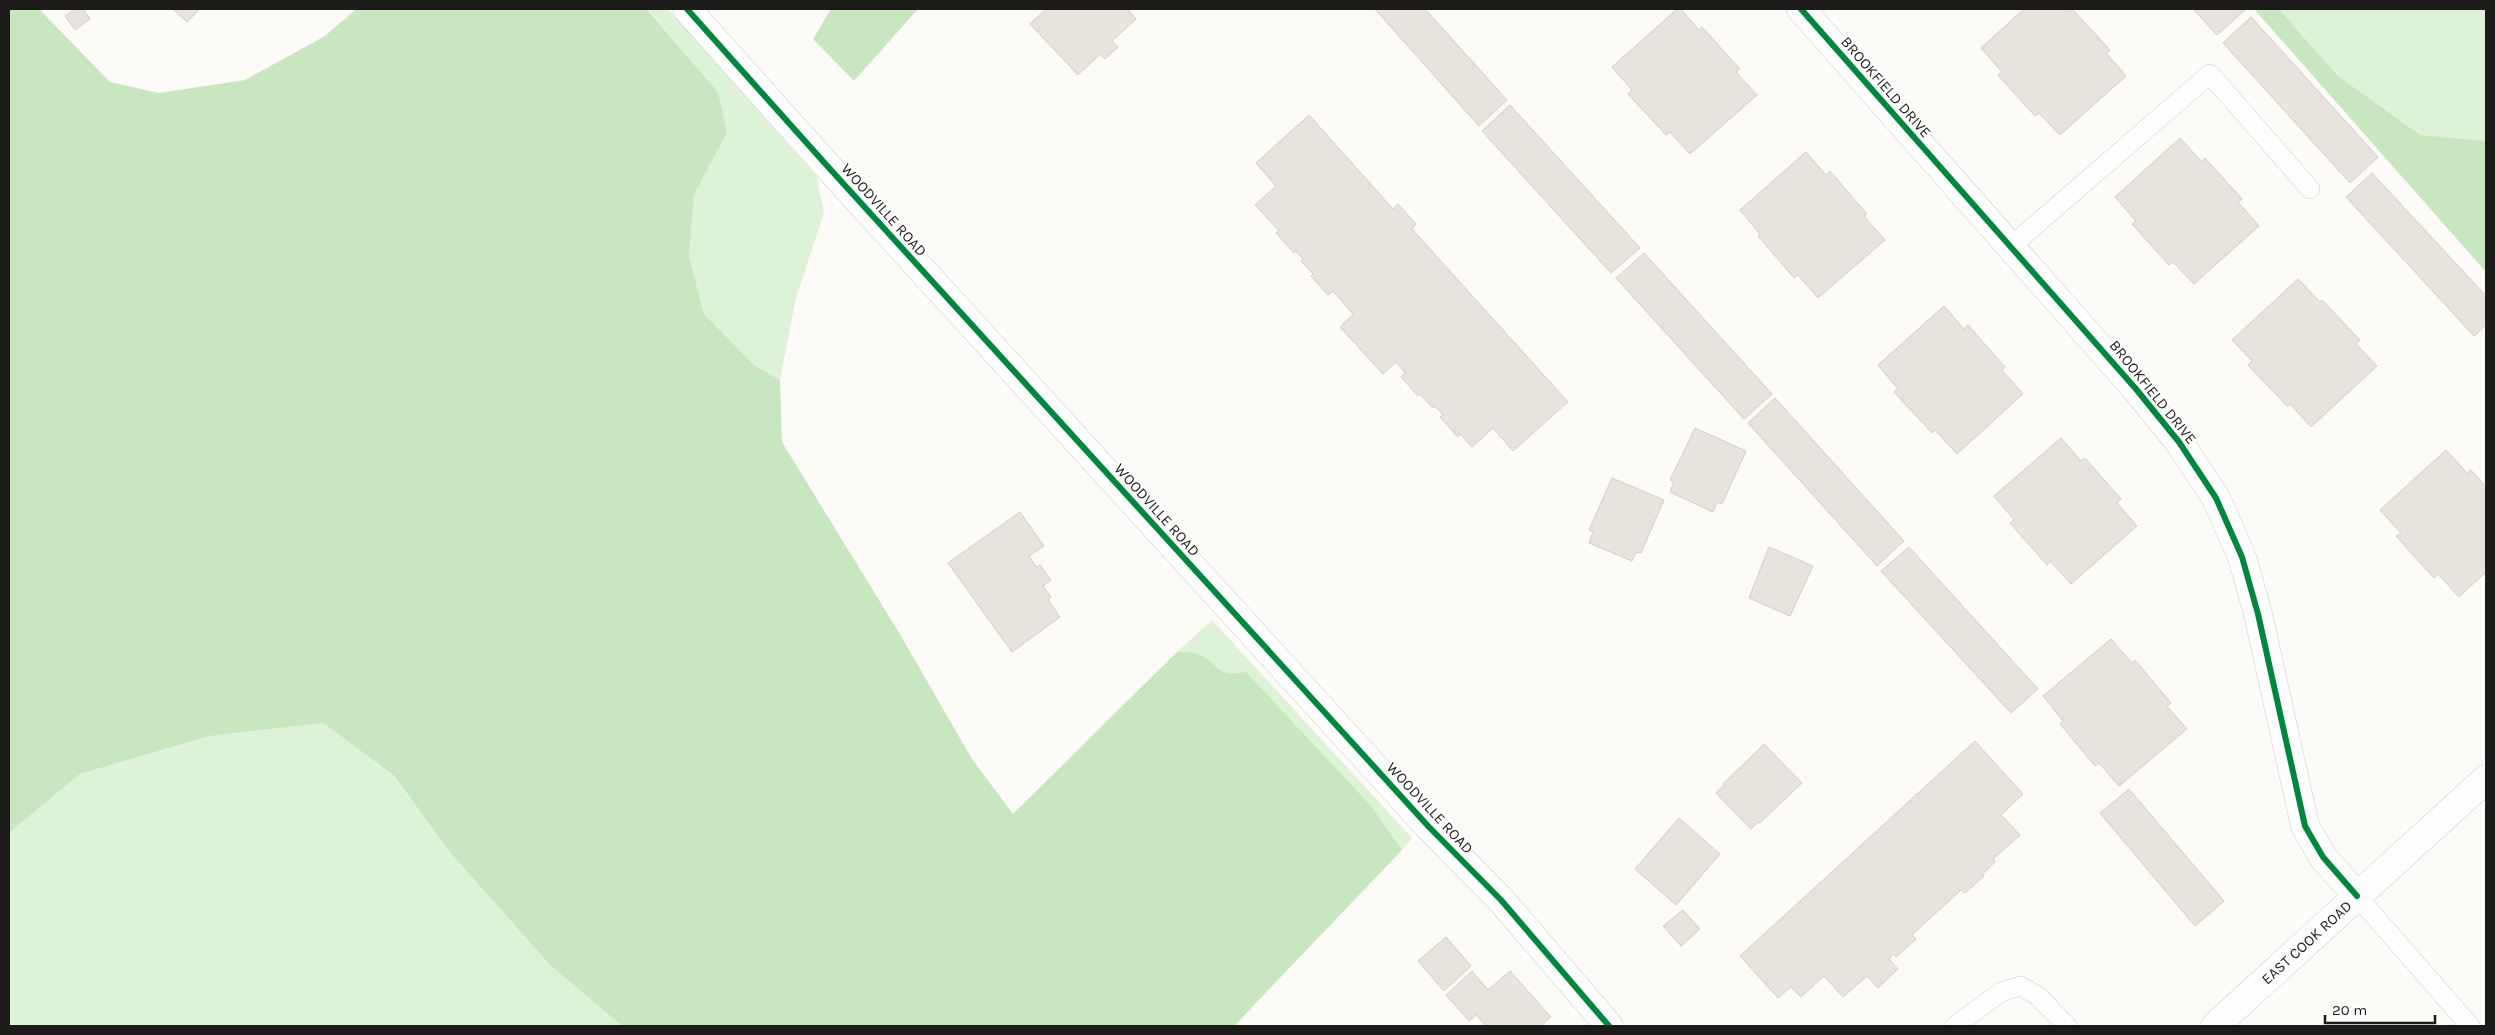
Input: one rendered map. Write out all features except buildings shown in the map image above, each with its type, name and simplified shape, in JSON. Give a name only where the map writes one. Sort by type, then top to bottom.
[{"type":"street","name":"WOODVILLE ROAD","points":[[687,9],[850,191],[1416,812],[1501,900],[1610,1026]]},
{"type":"street","name":"BROOKFIELD DRIVE","points":[[1801,9],[2136,389],[2179,442],[2216,498],[2242,558],[2258,614],[2306,826],[2323,857],[2357,896]]},
{"type":"street","name":"EAST COOK ROAD","points":[[2215,1026],[2486,779]]},
{"type":"lane","points":[[2010,247],[2210,74],[2310,189]]},
{"type":"lane","points":[[2357,896],[2470,1026]]},
{"type":"lane","points":[[1955,1026],[2001,992],[2020,986],[2038,996],[2067,1026]]},
{"type":"green space","points":[[9,9],[39,9],[110,82],[159,93],[245,80],[325,36],[356,9],[647,9],[718,92],[727,132],[694,195],[689,256],[704,314],[754,365],[780,380],[782,442],[901,636],[972,759],[1013,814],[1177,652],[1189,652],[1201,655],[1225,672],[1246,672],[1372,807],[1402,850],[1234,1026],[622,1026],[550,965],[448,850],[394,776],[323,723],[210,736],[80,774],[9,833]]},
{"type":"green space","points":[[648,9],[668,9],[817,177],[824,213],[796,298],[780,380],[754,365],[704,314],[689,256],[694,195],[727,132],[718,92]]},
{"type":"green space","points":[[831,9],[918,9],[854,81],[813,39]]},
{"type":"green space","points":[[2254,9],[2279,9],[2338,76],[2421,135],[2486,141],[2486,272]]},
{"type":"green space","points":[[2279,9],[2486,9],[2486,141],[2422,135],[2338,76]]},
{"type":"green space","points":[[1212,620],[1412,838],[1402,850],[1372,807],[1229,675],[1214,667],[1199,654],[1177,652]]},
{"type":"green space","points":[[323,723],[393,776],[448,850],[550,965],[622,1026],[9,1026],[9,833],[80,774],[210,736]]},
{"type":"cycle path","points":[[687,9],[830,169],[1429,827],[1501,900],[1609,1026]]},
{"type":"cycle path","points":[[1801,9],[2136,389],[2179,442],[2216,498],[2242,557],[2258,614],[2305,826],[2323,857],[2357,896]]}]
